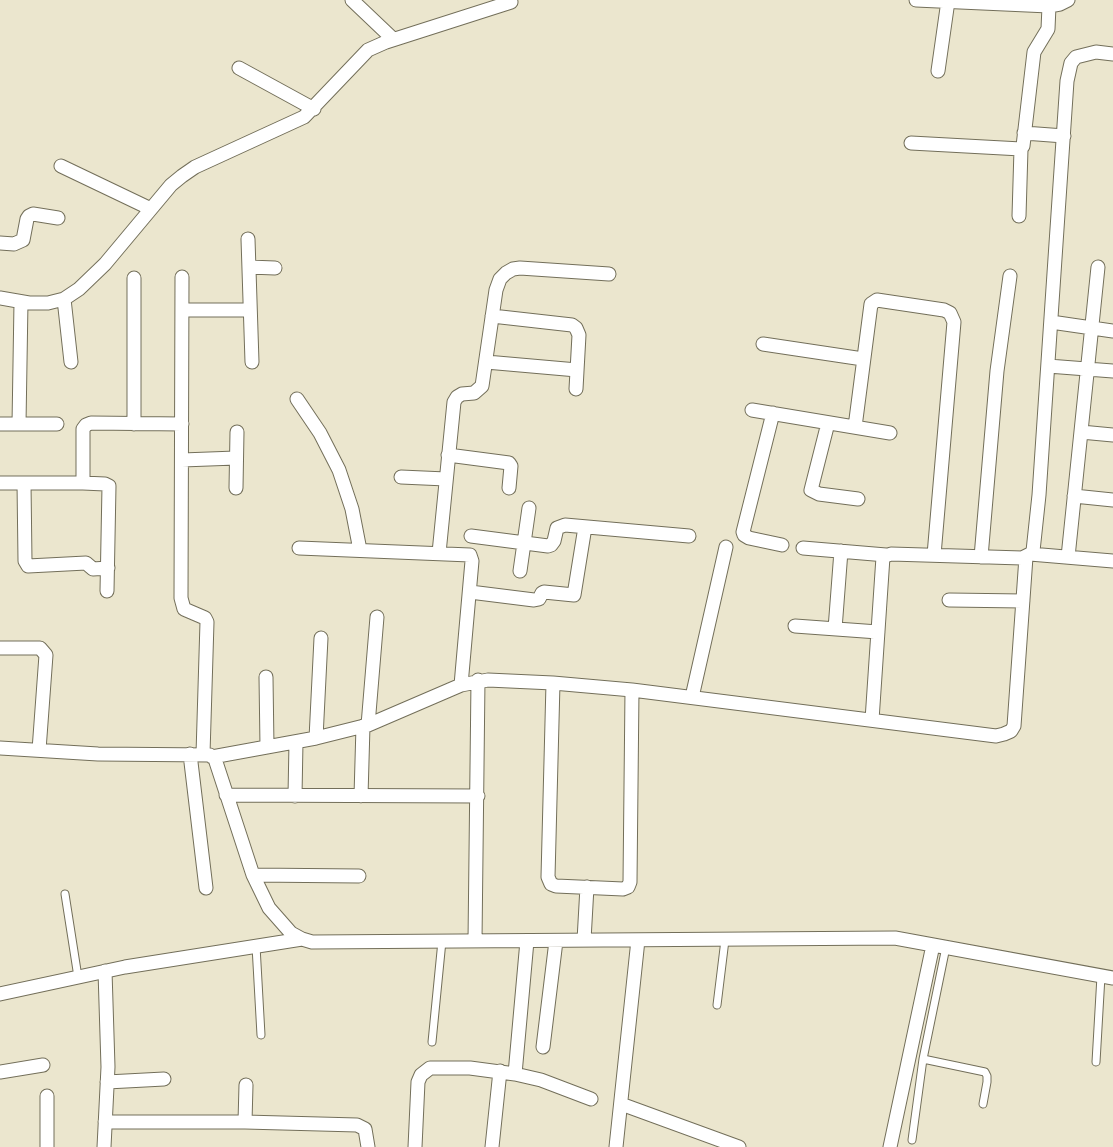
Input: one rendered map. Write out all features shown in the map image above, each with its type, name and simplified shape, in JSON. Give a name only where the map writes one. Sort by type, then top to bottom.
[{"type":"street","points":[[352,0],[393,39]]},
{"type":"street","points":[[916,0],[1049,6],[1060,4],[1068,0]]},
{"type":"street","points":[[938,71],[948,1]]},
{"type":"street","points":[[0,298],[21,302],[48,303],[64,299],[79,289],[105,264],[171,185],[195,167],[294,123],[314,109],[368,50],[393,39],[511,2]]},
{"type":"street","points":[[1019,216],[1021,150],[1034,52],[1048,29],[1049,6]]},
{"type":"street","points":[[0,748],[98,754],[202,755],[267,747],[316,738],[365,725],[461,685],[478,680],[554,683],[632,690],[996,736],[1011,731],[1014,726],[1015,718],[1023,601],[1028,556],[1034,547],[1038,503],[1067,81],[1071,63],[1076,57],[1096,52],[1113,54]]},
{"type":"street","points":[[239,68],[314,109]]},
{"type":"street","points":[[1024,133],[1064,136]]},
{"type":"street","points":[[911,143],[1021,150]]},
{"type":"street","points":[[61,166],[151,209]]},
{"type":"street","points":[[0,242],[14,244],[23,240],[27,219],[33,214],[58,218]]},
{"type":"street","points":[[248,239],[252,362]]},
{"type":"street","points":[[249,267],[275,268]]},
{"type":"street","points":[[1068,557],[1098,267]]},
{"type":"street","points":[[439,553],[454,402],[457,397],[462,394],[479,391],[482,386],[496,290],[500,279],[506,272],[513,269],[609,274]]},
{"type":"street","points":[[981,557],[997,371],[1010,276]]},
{"type":"street","points":[[182,277],[182,604],[187,612],[200,616],[207,622],[202,755],[206,888]]},
{"type":"street","points":[[134,278],[134,424]]},
{"type":"street","points":[[64,299],[72,362]]},
{"type":"street","points":[[855,427],[869,309],[874,301],[944,310],[953,316],[954,322],[934,555]]},
{"type":"street","points":[[19,424],[21,302]]},
{"type":"street","points":[[182,310],[250,310]]},
{"type":"street","points":[[492,316],[572,325],[576,328],[579,335],[576,389]]},
{"type":"street","points":[[1051,322],[1113,331]]},
{"type":"street","points":[[763,344],[863,359]]},
{"type":"street","points":[[486,362],[577,370]]},
{"type":"street","points":[[1048,366],[1113,370]]},
{"type":"street","points":[[297,399],[320,433],[339,470],[352,510],[360,550]]},
{"type":"street","points":[[752,410],[890,433]]},
{"type":"street","points":[[773,413],[743,532],[746,537],[782,545]]},
{"type":"street","points":[[828,422],[811,490],[819,494],[858,499]]},
{"type":"street","points":[[83,483],[83,429],[91,423],[182,424]]},
{"type":"street","points":[[0,424],[57,424]]},
{"type":"street","points":[[236,488],[237,432]]},
{"type":"street","points":[[1081,432],[1113,435]]},
{"type":"street","points":[[448,455],[509,463],[511,466],[509,488]]},
{"type":"street","points":[[182,460],[236,458]]},
{"type":"street","points":[[401,477],[446,479]]},
{"type":"street","points":[[0,483],[83,483],[106,484],[109,486],[107,591]]},
{"type":"street","points":[[24,483],[25,561],[28,566],[86,563],[92,569],[108,568]]},
{"type":"street","points":[[1074,496],[1113,500]]},
{"type":"street","points":[[520,571],[529,508]]},
{"type":"street","points":[[471,536],[548,546],[554,541],[557,528],[560,526],[689,536]]},
{"type":"street","points":[[470,592],[534,600],[539,599],[544,592],[574,595],[585,527]]},
{"type":"street","points":[[692,697],[726,547]]},
{"type":"street","points":[[299,548],[467,554],[472,558],[461,685]]},
{"type":"street","points":[[803,548],[886,555],[1068,557],[1113,562]]},
{"type":"street","points":[[835,629],[841,551]]},
{"type":"street","points":[[872,720],[882,561],[886,555]]},
{"type":"street","points":[[949,600],[1023,601]]},
{"type":"street","points":[[361,796],[365,725],[377,617]]},
{"type":"street","points":[[795,626],[878,632]]},
{"type":"street","points":[[316,738],[321,638]]},
{"type":"street","points":[[0,648],[40,648],[46,655],[39,750]]},
{"type":"street","points":[[266,677],[267,747]]},
{"type":"street","points":[[475,941],[478,796],[478,680]]},
{"type":"street","points":[[554,683],[548,881],[556,886],[623,888],[628,887],[630,882],[632,690]]},
{"type":"street","points":[[295,796],[296,742]]},
{"type":"street","points":[[202,755],[226,795],[252,875],[269,908],[279,922],[291,933],[312,942],[895,938],[1107,977]]},
{"type":"street","points":[[226,795],[478,796]]},
{"type":"street","points":[[252,875],[359,876]]},
{"type":"street","points":[[584,940],[587,887]]},
{"type":"street","points":[[0,994],[105,971],[302,939]]},
{"type":"street","points":[[616,1147],[638,940]]},
{"type":"street","points":[[515,1074],[527,941]]},
{"type":"street","points":[[543,1047],[556,941]]},
{"type":"street","points":[[890,1147],[933,945]]},
{"type":"street","points":[[104,1147],[107,1082],[105,971]]},
{"type":"street","points":[[0,1072],[43,1065]]},
{"type":"street","points":[[415,1147],[418,1082],[424,1071],[430,1068],[440,1067],[500,1071],[541,1080],[591,1099]]},
{"type":"street","points":[[492,1147],[500,1071]]},
{"type":"street","points":[[107,1082],[164,1079]]},
{"type":"street","points":[[245,1122],[246,1085]]},
{"type":"street","points":[[47,1096],[47,1147]]},
{"type":"street","points":[[621,1104],[739,1147]]},
{"type":"street","points":[[105,1122],[245,1122],[357,1125],[365,1129],[368,1147]]},
{"type":"lane","points":[[65,894],[78,977]]},
{"type":"lane","points":[[717,1005],[726,940]]},
{"type":"lane","points":[[432,1042],[442,941]]},
{"type":"lane","points":[[256,946],[261,1035]]},
{"type":"lane","points":[[912,1140],[923,1059],[946,947]]},
{"type":"lane","points":[[1096,1062],[1107,977]]},
{"type":"lane","points":[[923,1059],[985,1072],[987,1082],[983,1104]]}]
